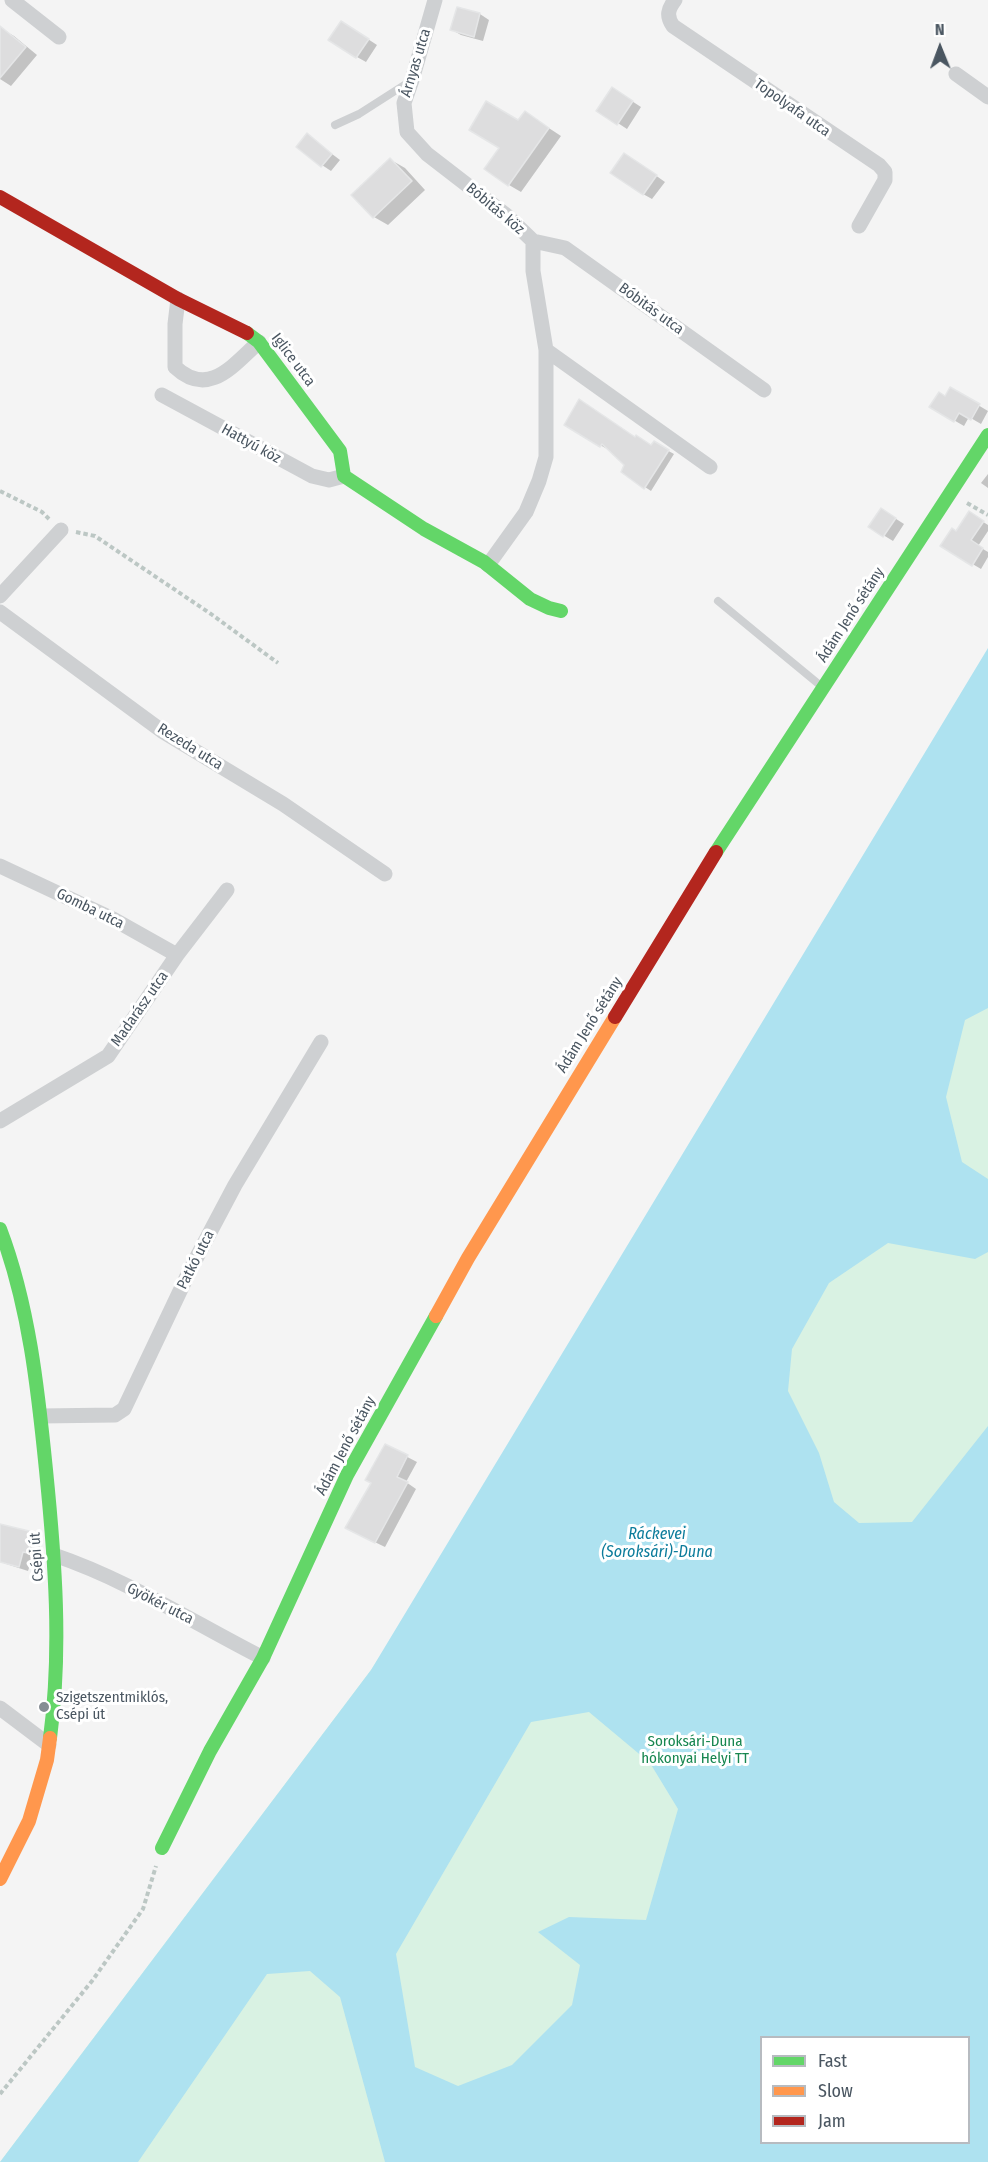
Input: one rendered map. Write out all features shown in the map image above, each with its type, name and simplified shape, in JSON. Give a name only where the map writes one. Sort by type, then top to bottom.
[{"type":"street","points":[[12,0],[59,37]]},
{"type":"street","name":"Árnyas utca","points":[[427,154],[407,132],[404,103],[435,0]]},
{"type":"street","name":"Topolyafa utca","points":[[675,0],[668,15],[673,26],[879,165],[885,172],[885,180],[859,226]]},
{"type":"street","points":[[956,74],[988,97]]},
{"type":"street","name":"Bóbitás köz","points":[[427,154],[506,215],[533,241],[533,271],[546,350],[546,457],[526,512],[488,565]]},
{"type":"street","name":"Iglice utca","points":[[0,197],[178,299],[242,328],[259,342],[340,451],[344,476]]},
{"type":"street","name":"Bóbitás utca","points":[[533,241],[565,248],[764,390]]},
{"type":"street","points":[[178,299],[175,367],[181,373],[204,380],[219,378],[259,342]]},
{"type":"street","points":[[546,350],[710,467]]},
{"type":"street","name":"Hattyú köz","points":[[162,395],[312,477],[329,480],[344,476]]},
{"type":"street","name":"Ádám Jenő sétány","points":[[162,1848],[210,1751],[263,1658],[347,1475],[468,1258],[709,862],[988,435]]},
{"type":"street","points":[[344,476],[386,505],[488,565],[524,595],[548,609],[561,611]]},
{"type":"street","points":[[0,596],[61,530]]},
{"type":"street","name":"Rezeda utca","points":[[0,612],[162,731],[283,804],[385,874]]},
{"type":"street","name":"Gomba utca","points":[[0,866],[113,919],[177,955]]},
{"type":"street","name":"Madarász utca","points":[[0,1121],[108,1056],[177,955],[228,890]]},
{"type":"street","name":"Patkó utca","points":[[41,1416],[115,1415],[123,1409],[190,1270],[225,1204],[321,1042]]},
{"type":"street","name":"Csépi út","points":[[0,1229],[32,1351],[41,1416],[57,1616],[56,1691],[47,1760],[30,1821],[0,1879]]},
{"type":"street","name":"Gyökér utca","points":[[54,1556],[82,1564],[263,1658]]},
{"type":"street","points":[[0,1708],[49,1745]]},
{"type":"lane","points":[[335,125],[359,114],[412,80]]},
{"type":"lane","points":[[718,601],[823,688]]},
{"type":"path","points":[[0,491],[42,512],[61,530],[95,536],[211,614],[278,663]]},
{"type":"path","points":[[950,494],[988,515]]},
{"type":"path","points":[[0,2094],[92,1981],[143,1910],[162,1848]]},
{"type":"green space","name":"Ráckevei (Soroksári)-Duna","points":[[988,723],[988,2162],[0,2162],[371,1670]]},
{"type":"water","name":"Ráckevei (Soroksári)-Duna","points":[[988,648],[988,1008],[965,1020],[946,1097],[962,1162],[988,1179],[988,1252],[975,1259],[888,1243],[829,1283],[792,1349],[788,1391],[819,1453],[834,1502],[859,1523],[912,1522],[988,1426],[988,2162],[385,2162],[340,1997],[310,1971],[267,1974],[138,2162],[0,2162],[371,1670]],"holes":[[[589,1712],[650,1763],[678,1809],[646,1920],[569,1917],[538,1932],[580,1965],[572,2005],[512,2065],[458,2086],[415,2067],[396,1954],[531,1722]]]},
{"type":"building","points":[[457,7],[480,13],[474,37],[450,30]]},
{"type":"building","points":[[341,21],[369,39],[356,58],[328,40]]},
{"type":"building","points":[[0,26],[26,47],[0,78]]},
{"type":"building","points":[[612,87],[633,101],[617,125],[596,111]]},
{"type":"building","points":[[486,101],[518,120],[525,111],[549,128],[508,186],[484,169],[499,148],[469,130]]},
{"type":"building","points":[[307,133],[332,154],[321,167],[296,147]]},
{"type":"building","points":[[624,153],[657,175],[643,195],[610,173]]},
{"type":"building","points":[[390,158],[412,181],[373,218],[351,195]]},
{"type":"building","points":[[950,387],[980,404],[971,420],[959,413],[954,422],[929,407],[939,392],[945,396]]},
{"type":"building","points":[[579,399],[635,437],[636,435],[651,445],[654,441],[669,450],[644,489],[621,472],[624,465],[602,444],[600,447],[564,425]]},
{"type":"building","points":[[881,508],[896,518],[883,537],[868,527]]},
{"type":"building","points":[[969,511],[984,521],[971,540],[983,548],[972,566],[940,546],[952,528],[956,531]]},
{"type":"building","points":[[385,1444],[408,1455],[397,1477],[408,1482],[375,1543],[345,1528],[371,1483],[365,1480]]},
{"type":"building","points":[[0,1524],[33,1532],[28,1553],[23,1552],[19,1567],[0,1562]]},
{"type":"traffic: fast","points":[[247,333],[259,342],[340,451],[344,476],[424,529],[484,562],[530,599],[561,611]]},
{"type":"traffic: fast","points":[[716,852],[988,435]]},
{"type":"traffic: fast","points":[[0,1229],[18,1287],[31,1348],[46,1470],[56,1604],[56,1671],[50,1738]]},
{"type":"traffic: fast","points":[[162,1848],[210,1751],[263,1658],[347,1475],[436,1316]]},
{"type":"traffic: slow","points":[[436,1316],[468,1258],[615,1017]]},
{"type":"traffic: slow","points":[[0,1879],[29,1821],[47,1760],[50,1738]]},
{"type":"traffic: jam","points":[[0,197],[178,299],[247,333]]},
{"type":"traffic: jam","points":[[615,1017],[716,852]]},
{"type":"place","name":"Szigetszentmiklós, Csépi út","points":[[44,1707]]},
{"type":"park label","name":"Soroksári-Duna hókonyai Helyi TT","points":[[695,1750]]}]
